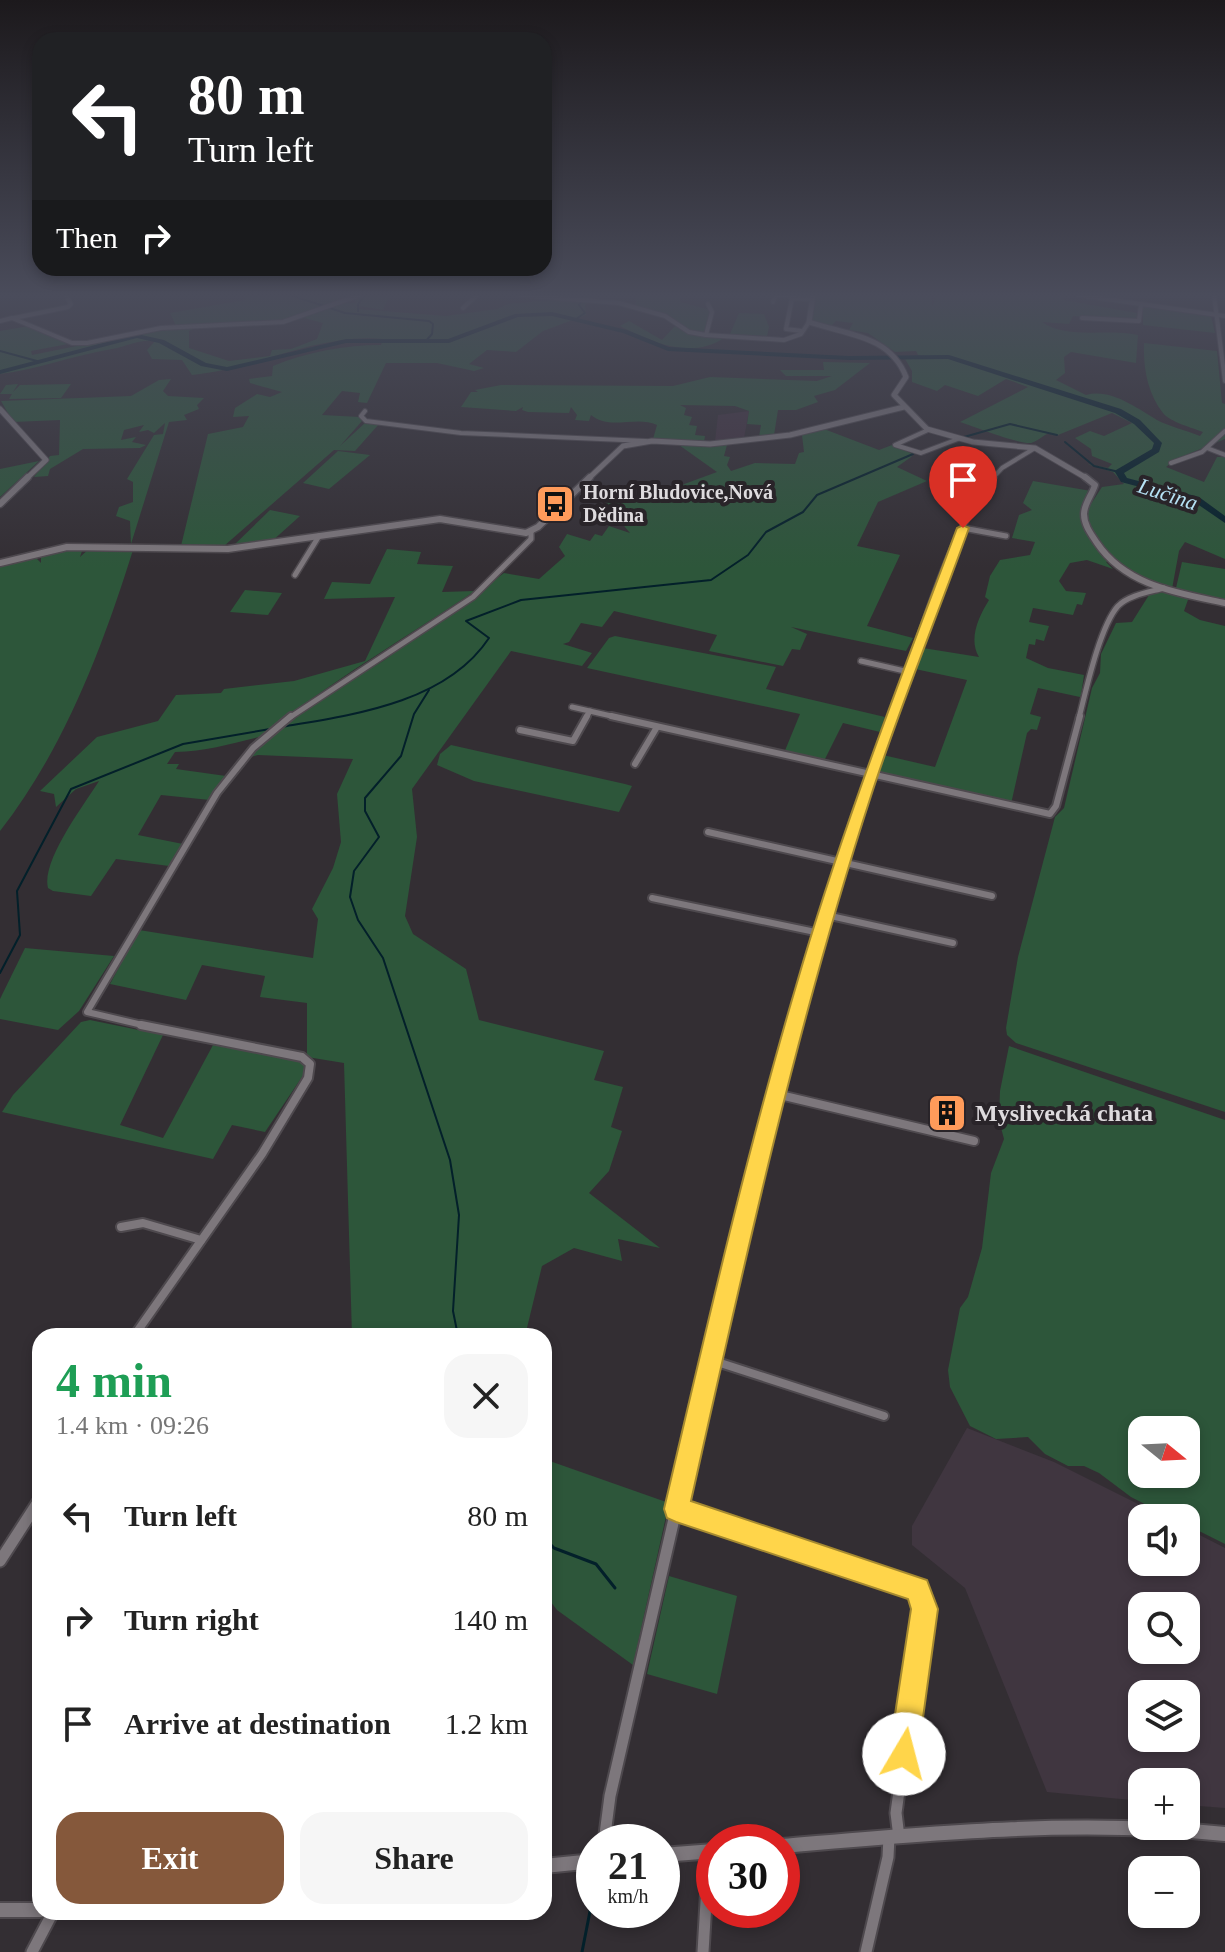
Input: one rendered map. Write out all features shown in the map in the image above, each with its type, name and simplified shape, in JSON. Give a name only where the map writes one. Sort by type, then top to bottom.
[{"type":"street","points":[[900,386],[894,394],[928,430],[958,439],[1035,448],[1094,482],[1095,489],[1086,503],[1084,519],[1109,562],[1129,576],[1225,603]]},
{"type":"street","points":[[365,411],[361,416],[366,421],[421,430],[710,444],[790,435],[904,407]]},
{"type":"street","points":[[0,409],[46,460],[0,504]]},
{"type":"street","points":[[928,430],[895,445],[921,453],[958,439]]},
{"type":"street","points":[[1171,463],[1207,448],[1225,431]]},
{"type":"street","points":[[0,563],[67,547],[220,550],[444,519],[518,533],[531,531],[616,450],[646,441]]},
{"type":"street","points":[[606,1824],[610,1796],[711,1360],[776,1094],[820,933],[871,776],[977,496],[992,478],[1035,448]]},
{"type":"street","points":[[1207,448],[1225,455]]},
{"type":"street","points":[[963,528],[1006,536]]},
{"type":"street","points":[[140,1328],[262,1154],[308,1078],[310,1064],[302,1057],[87,1012],[238,761],[284,720],[336,683],[382,658],[499,576],[531,539],[531,531]]},
{"type":"street","points":[[295,575],[319,536]]},
{"type":"street","points":[[572,707],[1044,814],[1055,811],[1094,660],[1116,608],[1126,600],[1164,588]]},
{"type":"street","points":[[861,661],[909,672]]},
{"type":"street","points":[[520,730],[573,741],[590,711]]},
{"type":"street","points":[[635,764],[657,727]]},
{"type":"street","points":[[708,832],[992,896]]},
{"type":"street","points":[[652,898],[820,933]]},
{"type":"street","points":[[826,915],[953,943]]},
{"type":"street","points":[[776,1094],[974,1141]]},
{"type":"street","points":[[121,1227],[143,1223],[201,1240]]},
{"type":"street","points":[[711,1360],[884,1416]]},
{"type":"street","points":[[676,1509],[918,1589],[924,1609],[894,1837],[866,1952]]},
{"type":"street","points":[[0,1561],[32,1511]]},
{"type":"street","points":[[800,1845],[1030,1828],[1118,1827],[1225,1834]]},
{"type":"street","points":[[552,1865],[576,1863]]},
{"type":"street","points":[[0,1910],[32,1910]]},
{"type":"street","points":[[32,1952],[49,1920]]},
{"type":"street","points":[[703,1952],[705,1928]]},
{"type":"shaded area","points":[[749,411],[744,438],[715,442],[718,415]]},
{"type":"shaded area","points":[[967,1428],[1054,1462],[1138,1504],[1128,1504],[1128,1576],[1200,1576],[1200,1535],[1225,1548],[1225,1808],[1200,1806],[1200,1768],[1128,1768],[1128,1800],[1047,1792],[965,1588],[912,1545],[912,1526]]},
{"type":"green space","points":[[5,386],[17,386],[13,392],[19,386],[70,386],[61,398],[9,399],[12,394],[0,394]]},
{"type":"green space","points":[[148,386],[166,386],[163,391],[168,396],[204,398],[197,405],[199,409],[184,415],[187,420],[169,422],[131,544],[130,521],[116,516],[119,507],[133,502],[133,482],[127,479],[154,435],[163,434],[165,423],[154,433],[148,430],[139,432],[144,425],[124,430],[121,440],[136,437],[132,442],[146,445],[140,448],[83,449],[50,469],[48,476],[34,477],[50,456],[59,455],[60,420],[13,422],[1,401],[131,396]]},
{"type":"green space","points":[[261,386],[375,386],[367,403],[358,402],[360,393],[342,391],[322,415],[360,417],[362,421],[340,446],[365,423],[379,424],[355,451],[334,450],[224,546],[181,546],[208,434],[243,427],[249,416],[233,417],[235,408],[257,394],[270,397],[282,392]]},
{"type":"green space","points":[[495,386],[840,386],[814,396],[818,402],[796,410],[778,410],[774,435],[759,437],[761,425],[747,424],[749,411],[735,406],[680,405],[686,408],[684,415],[692,417],[689,425],[697,426],[695,435],[705,436],[704,442],[653,439],[657,425],[649,422],[606,422],[591,415],[589,421],[575,420],[577,415],[571,407],[569,413],[528,412],[522,410],[523,407],[516,411],[461,407],[471,392],[478,392],[475,390]]},
{"type":"green space","points":[[923,386],[944,386],[937,391]]},
{"type":"green space","points":[[948,386],[994,386],[978,396]]},
{"type":"green space","points":[[1026,386],[1068,386],[1086,395],[1105,394],[1133,405],[1162,422],[1200,436],[1203,432],[1163,413],[1150,386],[1220,386],[1222,403],[1225,404],[1225,439],[1176,459],[1166,467],[1204,482],[1217,457],[1225,457],[1225,559],[1185,542],[1179,551],[1172,589],[1149,582],[1111,561],[1106,562],[1113,569],[1087,560],[1070,563],[1059,581],[1066,591],[1086,593],[1082,605],[1077,604],[1073,615],[1033,608],[1029,622],[1049,626],[1044,641],[1036,639],[1035,645],[1029,644],[1026,658],[1048,668],[1084,675],[1081,695],[1038,688],[1030,714],[1041,717],[1037,730],[1031,729],[1027,733],[1011,804],[876,774],[883,755],[935,767],[967,680],[915,669],[923,648],[979,657],[975,635],[989,600],[985,597],[990,576],[1000,560],[1030,555],[1035,542],[1012,538],[1019,515],[1032,510],[1023,503],[1033,481],[1091,491],[1080,512],[1085,527],[1087,510],[1102,487],[1124,484],[1113,472],[1087,464],[1108,468],[1112,464],[1092,456],[1091,449],[1075,438],[1090,431],[1104,436],[1132,423],[1112,413],[1058,435],[1049,433],[1031,443],[960,422],[1028,387]]},
{"type":"green space","points":[[824,429],[879,450],[892,445],[913,454],[897,467],[927,481],[878,502],[857,546],[900,555],[867,626],[913,638],[906,651],[791,627],[807,634],[800,650],[792,649],[783,666],[709,651],[717,635],[614,611],[602,627],[581,623],[569,642],[563,644],[592,653],[582,666],[511,651],[412,789],[417,837],[405,916],[413,934],[466,969],[479,1020],[604,1051],[594,1080],[623,1087],[611,1127],[622,1131],[609,1171],[589,1193],[660,1248],[618,1239],[622,1261],[574,1248],[542,1266],[527,1328],[352,1328],[344,1063],[307,1057],[307,1003],[260,997],[265,976],[202,965],[186,1000],[110,984],[139,930],[313,958],[318,919],[312,909],[333,868],[341,842],[337,794],[353,759],[258,755],[243,759],[267,735],[210,748],[175,752],[167,764],[179,764],[176,769],[226,776],[210,800],[161,795],[138,835],[183,844],[169,866],[116,859],[91,896],[53,891],[48,888],[48,877],[65,833],[99,781],[76,789],[56,807],[54,794],[40,791],[97,737],[158,721],[176,695],[221,693],[224,689],[294,681],[365,661],[395,597],[324,599],[332,582],[370,584],[387,549],[421,552],[417,564],[453,566],[442,592],[475,591],[284,719],[383,661],[504,573],[539,579],[565,556],[559,547],[567,534],[590,541],[595,534],[602,536],[609,526],[630,533],[605,503],[630,494],[638,501],[717,472],[679,445],[727,445],[724,456],[730,457],[727,465],[731,471],[755,463],[795,464],[799,453],[804,452],[802,435]]},
{"type":"green space","points":[[338,451],[370,455],[329,489],[303,483]]},
{"type":"green space","points":[[39,461],[0,497],[0,469]]},
{"type":"green space","points":[[270,510],[300,516],[271,542],[232,547]]},
{"type":"green space","points":[[83,548],[80,557],[90,548],[133,550],[79,697],[43,766],[0,831],[0,565],[39,555],[37,559],[41,563],[41,554]]},
{"type":"green space","points":[[1182,562],[1225,569],[1225,600],[1176,588]]},
{"type":"green space","points":[[245,590],[282,593],[268,615],[230,612]]},
{"type":"green space","points":[[1163,591],[1189,597],[1184,611],[1200,620],[1225,626],[1225,1112],[1016,1043],[1007,1035],[1006,1028],[1018,957],[1055,817],[1064,808],[1092,688],[1100,673],[1101,654],[1116,623],[1132,622],[1149,595]]},
{"type":"green space","points":[[615,636],[776,667],[766,689],[885,717],[880,732],[843,723],[823,763],[784,753],[800,714],[587,668],[609,638]]},
{"type":"green space","points":[[451,745],[632,786],[619,812],[474,781],[437,765],[440,754]]},
{"type":"green space","points":[[25,948],[114,956],[79,1011],[58,1030],[0,1019],[0,999]]},
{"type":"green space","points":[[90,1020],[163,1035],[120,1125],[163,1138],[213,1045],[302,1061],[306,1071],[265,1132],[232,1125],[213,1159],[2,1112],[13,1095],[81,1022]]},
{"type":"green space","points":[[1009,1046],[1225,1120],[1225,1544],[1200,1532],[1200,1504],[1145,1504],[1099,1473],[1084,1466],[1068,1466],[1045,1454],[1028,1437],[996,1439],[970,1426],[950,1387],[948,1370],[960,1308],[968,1297],[982,1248],[991,1173],[1004,1139],[999,1120],[1000,1091]]},
{"type":"green space","points":[[552,1462],[669,1503],[633,1665],[552,1603]]},
{"type":"green space","points":[[669,1576],[737,1596],[717,1694],[647,1674]]},
{"type":"waterway","name":"Lučina","points":[[1040,386],[1118,411],[1137,422],[1158,443],[1156,450],[1119,472],[1124,480],[1196,499],[1225,520]]},
{"type":"waterway","points":[[964,437],[1010,424],[1057,435]]},
{"type":"waterway","points":[[1065,442],[1094,466],[1119,472]]},
{"type":"waterway","points":[[281,727],[367,711],[423,692],[471,660],[489,638],[466,621],[521,600],[711,580],[748,555],[766,532],[803,512],[817,495],[913,454]]},
{"type":"waterway","points":[[429,690],[414,714],[401,756],[365,798],[365,811],[379,837],[354,871],[350,897],[358,920],[383,958],[450,1160],[459,1215],[453,1311],[456,1328]]},
{"type":"waterway","points":[[0,973],[20,935],[17,891],[71,789],[183,744],[270,729]]},
{"type":"waterway","points":[[552,1546],[596,1564],[615,1588]]},
{"type":"waterway","points":[[582,1952],[587,1928]]},
{"type":"place","name":"Horní Bludovice,Nová Dědina","points":[[555,504]]},
{"type":"place","name":"Myslivecká chata","points":[[947,1113]]},
{"type":"route","points":[[904,1754],[924,1609],[918,1589],[676,1509],[739,1236],[761,1161],[804,986],[849,837],[963,528]]}]
